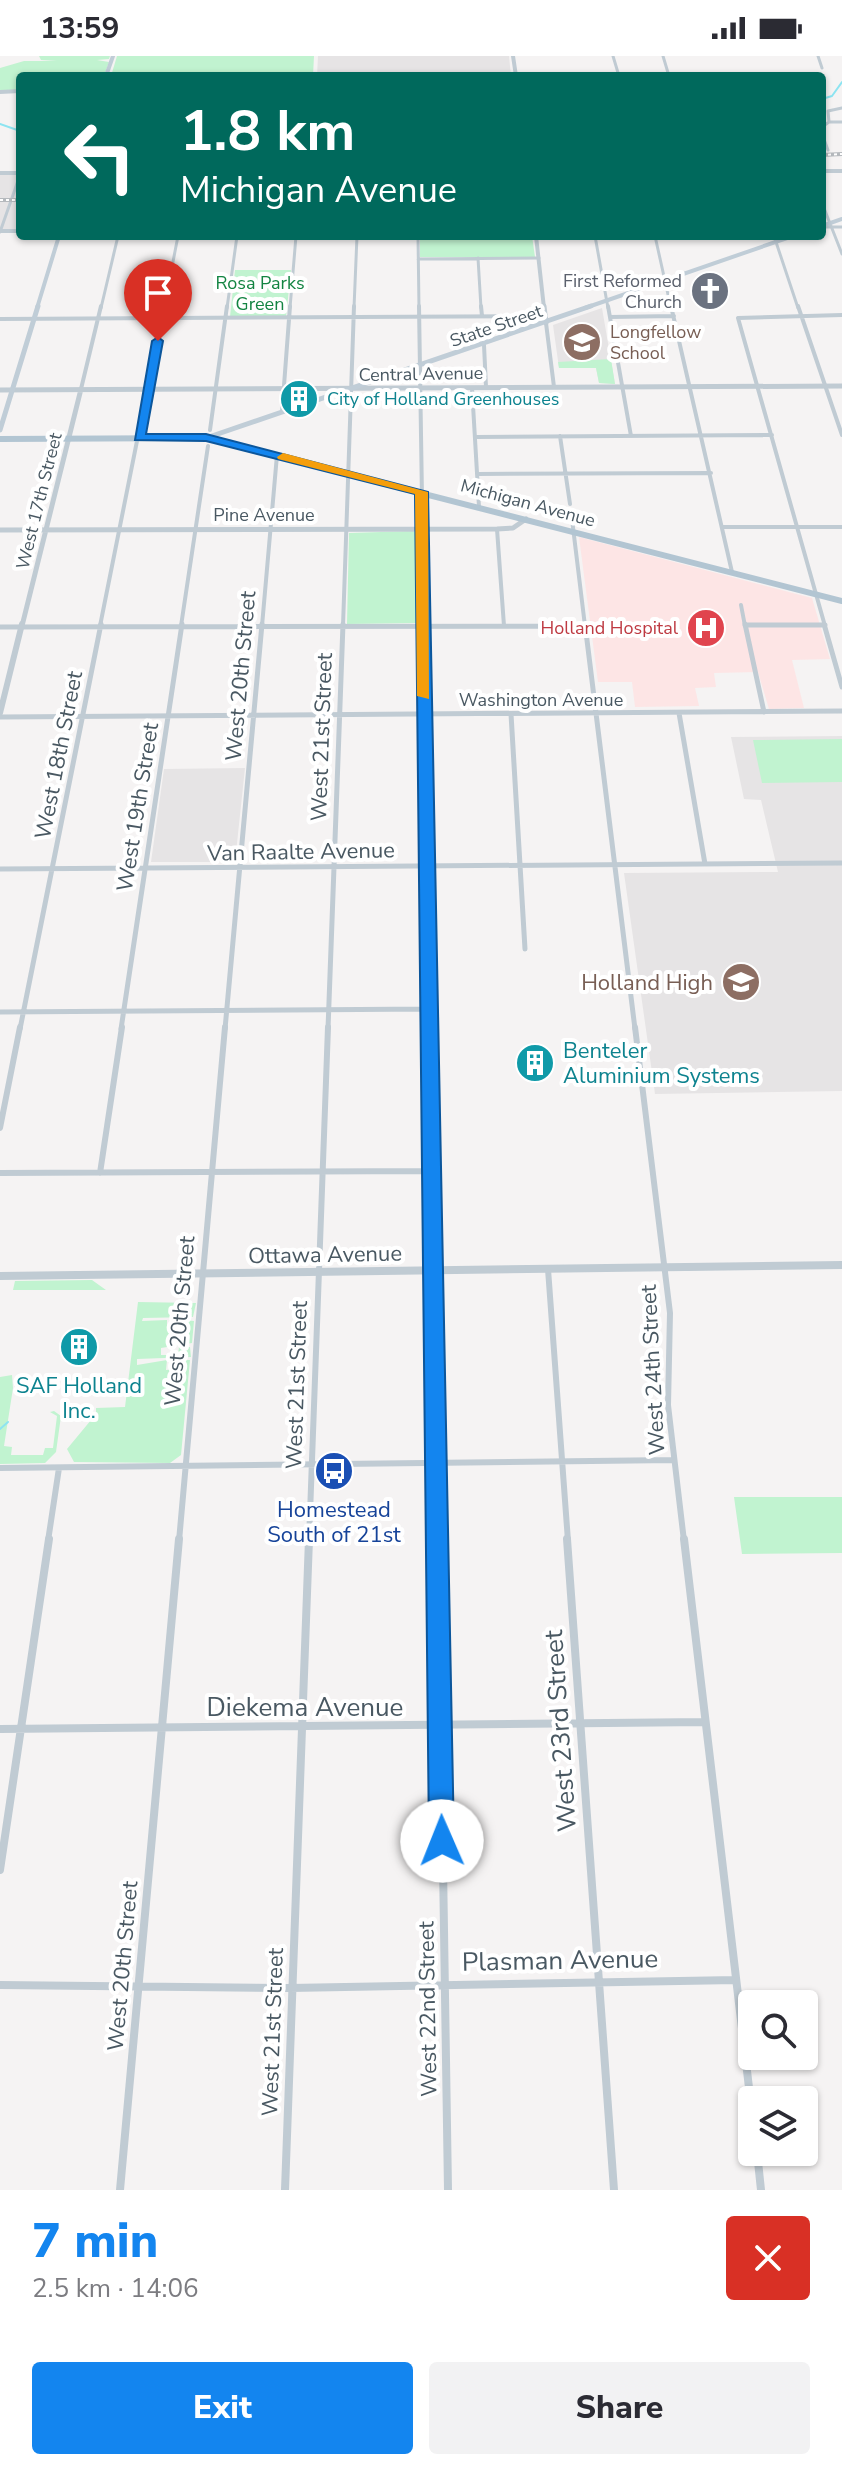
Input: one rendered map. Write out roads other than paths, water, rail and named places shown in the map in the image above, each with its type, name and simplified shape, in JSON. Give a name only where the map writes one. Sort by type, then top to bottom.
[{"type":"main road","points":[[826,226],[842,219]]},
{"type":"main road","points":[[0,430],[58,240]]},
{"type":"main road","name":"State Street","points":[[207,442],[282,412],[484,345],[546,320],[607,302],[772,240]]},
{"type":"main road","name":"Michigan Avenue","points":[[0,439],[139,437],[207,442],[277,455],[842,601]]},
{"type":"street","points":[[818,56],[822,68]]},
{"type":"street","points":[[826,116],[829,122]]},
{"type":"street","points":[[826,124],[842,122]]},
{"type":"street","points":[[826,145],[828,150]]},
{"type":"street","points":[[0,231],[16,185]]},
{"type":"street","points":[[826,213],[842,254]]},
{"type":"street","points":[[831,225],[842,227]]},
{"type":"street","points":[[81,389],[117,240]]},
{"type":"street","name":"West 18th Street","points":[[0,1128],[177,240]]},
{"type":"street","points":[[210,430],[236,240]]},
{"type":"street","points":[[282,412],[296,240]]},
{"type":"street","name":"West 21st Street","points":[[285,2190],[290,1988],[357,240]]},
{"type":"street","name":"West 22nd Street","points":[[418,240],[448,2190]]},
{"type":"street","points":[[537,240],[554,387]]},
{"type":"street","points":[[596,240],[631,436]]},
{"type":"street","points":[[656,240],[732,572]]},
{"type":"street","points":[[775,240],[842,435]]},
{"type":"street","points":[[478,258],[482,316]]},
{"type":"street","points":[[418,259],[539,258]]},
{"type":"street","points":[[842,315],[740,316],[842,687]]},
{"type":"street","points":[[0,319],[482,316],[546,320]]},
{"type":"street","points":[[610,317],[674,316]]},
{"type":"street","points":[[484,345],[486,387]]},
{"type":"street","name":"Central Avenue","points":[[0,390],[842,386]]},
{"type":"street","points":[[472,388],[479,507]]},
{"type":"street","name":"West 17th Street","points":[[0,715],[81,389]]},
{"type":"street","points":[[476,437],[772,435]]},
{"type":"street","points":[[560,436],[565,473]]},
{"type":"street","name":"West 19th Street","points":[[100,1173],[207,442]]},
{"type":"street","name":"West 20th Street","points":[[120,2190],[277,455]]},
{"type":"street","name":"West 24th Street","points":[[565,473],[670,1313],[667,1389],[674,1460],[749,2086]]},
{"type":"street","points":[[478,474],[711,473]]},
{"type":"street","name":"Pine Avenue","points":[[0,530],[497,529],[513,528],[526,519]]},
{"type":"street","points":[[723,527],[842,527]]},
{"type":"street","points":[[497,529],[504,626]]},
{"type":"street","points":[[741,605],[764,712]]},
{"type":"street","points":[[745,625],[825,625]]},
{"type":"street","points":[[0,627],[584,626]]},
{"type":"street","name":"Washington Avenue","points":[[0,715],[842,711]]},
{"type":"street","points":[[679,713],[705,864]]},
{"type":"street","points":[[511,714],[525,949]]},
{"type":"street","name":"Van Raalte Avenue","points":[[0,869],[842,863]]},
{"type":"street","points":[[0,1012],[429,1009]]},
{"type":"street","points":[[0,1173],[432,1171]]},
{"type":"street","name":"Ottawa Avenue","points":[[0,1276],[842,1265]]},
{"type":"street","name":"West 23rd Street","points":[[548,1269],[614,2190]]},
{"type":"street","points":[[0,1468],[674,1460]]},
{"type":"street","points":[[0,1870],[59,1468]]},
{"type":"street","name":"Diekema Avenue","points":[[0,1729],[705,1722]]},
{"type":"street","name":"Plasman Avenue","points":[[0,1985],[290,1988],[598,1980],[736,1980]]},
{"type":"street","points":[[758,2166],[761,2190]]},
{"type":"waterway","points":[[826,98],[832,96],[842,82]]},
{"type":"waterway","points":[[0,124],[16,130]]},
{"type":"waterway","points":[[0,1429],[8,1422]]},
{"type":"railway","points":[[826,155],[842,154]]},
{"type":"railway","points":[[0,200],[16,200]]},
{"type":"place","name":"First Reformed Church","points":[[710,291]]},
{"type":"place","name":"Longfellow School","points":[[582,342]]},
{"type":"place","name":"City of Holland Greenhouses","points":[[299,399]]},
{"type":"place","name":"Holland Hospital","points":[[706,628]]},
{"type":"place","name":"Holland High","points":[[741,982]]},
{"type":"place","name":"Benteler Aluminium Systems","points":[[535,1063]]},
{"type":"place","name":"SAF Holland Inc.","points":[[79,1347]]},
{"type":"place","name":"Homestead South of 21st","points":[[334,1471]]},
{"type":"park label","name":"Rosa Parks Green","points":[[260,293]]}]
